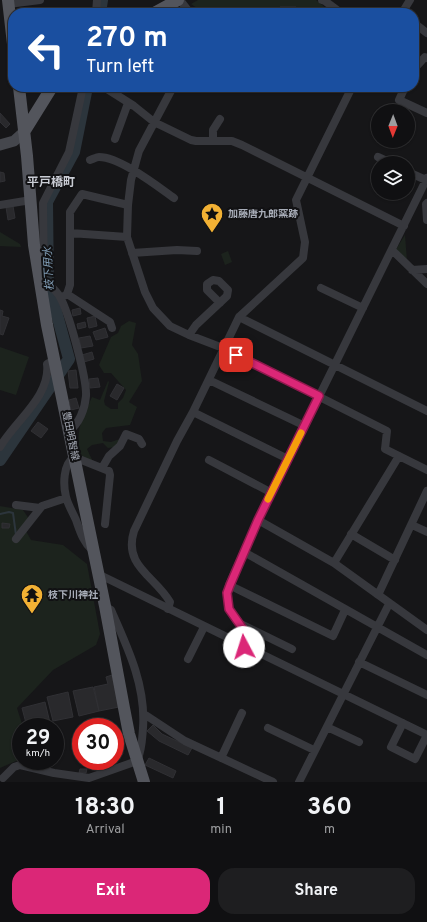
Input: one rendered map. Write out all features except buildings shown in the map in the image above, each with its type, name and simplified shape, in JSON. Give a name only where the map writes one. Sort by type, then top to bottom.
[{"type":"main road","points":[[164,8],[179,0]]},
{"type":"main road","name":"豊田明智線","points":[[20,92],[31,200],[54,362],[63,400],[92,550],[105,606],[124,708],[137,761],[144,782]]},
{"type":"main road","points":[[0,145],[14,141],[24,132],[49,92]]},
{"type":"street","points":[[8,2],[40,0]]},
{"type":"street","points":[[179,0],[186,8]]},
{"type":"street","points":[[322,0],[325,0],[334,8]]},
{"type":"street","points":[[419,27],[427,33]]},
{"type":"street","points":[[419,64],[425,57],[427,58]]},
{"type":"street","points":[[82,92],[69,152],[43,203],[43,279],[52,288],[64,296],[110,322],[112,328]]},
{"type":"street","points":[[112,92],[154,122],[196,141],[232,141],[404,226]]},
{"type":"street","points":[[170,92],[139,151],[133,170],[128,205],[127,237],[145,292],[153,308],[170,326],[223,348],[387,431],[385,449],[427,470]]},
{"type":"street","points":[[168,609],[170,602],[165,594],[135,561],[131,542],[134,531],[177,441],[209,380],[238,317],[302,258],[305,242],[296,200],[306,177],[349,92]]},
{"type":"street","points":[[403,92],[399,100],[427,114]]},
{"type":"street","points":[[114,139],[128,103]]},
{"type":"street","points":[[213,141],[213,130],[220,119]]},
{"type":"street","points":[[90,160],[99,157],[133,170],[174,198]]},
{"type":"street","points":[[244,647],[243,629],[241,624],[229,609],[227,593],[258,520],[426,179],[415,175]]},
{"type":"street","points":[[69,431],[76,426],[86,398],[86,389],[64,296],[71,279],[70,212],[82,194],[128,205]]},
{"type":"street","points":[[417,198],[426,204],[427,220]]},
{"type":"street","points":[[0,205],[31,200]]},
{"type":"street","points":[[70,233],[127,237]]},
{"type":"street","points":[[132,253],[177,250],[197,251]]},
{"type":"street","points":[[392,250],[427,284]]},
{"type":"street","points":[[412,270],[427,268]]},
{"type":"street","points":[[322,288],[363,308]]},
{"type":"street","points":[[189,335],[196,325],[220,303]]},
{"type":"street","points":[[238,317],[427,410]]},
{"type":"street","points":[[0,447],[38,397],[48,374],[47,364],[54,362]]},
{"type":"street","points":[[209,380],[305,426]]},
{"type":"street","points":[[193,412],[288,459]]},
{"type":"street","points":[[102,468],[109,456],[120,446],[126,434],[139,439],[142,444]]},
{"type":"street","points":[[334,563],[399,456]]},
{"type":"street","points":[[92,550],[84,540],[66,498],[64,487],[66,470],[69,460],[74,457],[108,471],[110,475],[106,524]]},
{"type":"street","points":[[209,460],[272,493]]},
{"type":"street","points":[[378,595],[426,495]]},
{"type":"street","points":[[16,505],[40,508],[66,498]]},
{"type":"street","points":[[17,538],[40,508]]},
{"type":"street","points":[[258,520],[334,563],[427,630]]},
{"type":"street","points":[[412,525],[427,532]]},
{"type":"street","points":[[351,534],[395,560]]},
{"type":"street","points":[[244,552],[376,628],[427,655]]},
{"type":"street","points":[[98,574],[244,647],[343,694],[403,723],[427,735],[416,759],[391,748],[403,723]]},
{"type":"street","points":[[230,585],[333,636],[346,610]]},
{"type":"street","points":[[299,782],[389,604]]},
{"type":"street","points":[[3,778],[14,767],[20,765],[72,776],[99,779],[137,761],[142,750],[144,714],[142,693],[129,651],[111,610],[105,606]]},
{"type":"street","points":[[241,624],[292,649]]},
{"type":"street","points":[[188,659],[204,627]]},
{"type":"street","points":[[359,662],[427,695]]},
{"type":"street","points":[[221,758],[242,713]]},
{"type":"street","points":[[144,714],[185,741],[267,781]]},
{"type":"street","points":[[327,727],[359,742]]},
{"type":"street","points":[[268,728],[314,750]]},
{"type":"shaded area","points":[[198,0],[316,0],[326,8],[197,8],[191,4]]},
{"type":"shaded area","points":[[0,232],[20,244],[21,247],[0,246]]},
{"type":"shaded area","points":[[405,235],[407,261],[395,251]]},
{"type":"shaded area","points":[[228,251],[232,262],[225,265],[221,254]]},
{"type":"shaded area","points":[[129,321],[136,323],[132,345],[138,354],[142,381],[129,402],[137,407],[130,425],[106,428],[102,433],[103,441],[111,442],[120,439],[116,447],[108,448],[103,443],[92,445],[87,449],[94,464],[81,457],[79,448],[80,426],[92,397],[100,400],[108,381],[104,401],[105,405],[111,409],[118,409],[118,403],[123,398],[126,390],[111,373],[104,373],[99,365],[111,337],[118,333],[121,326]]},
{"type":"shaded area","points":[[0,347],[29,357],[16,395],[0,390]]},
{"type":"shaded area","points":[[0,506],[23,510],[29,519],[26,531],[31,540],[63,545],[87,564],[100,634],[96,645],[53,670],[17,708],[20,718],[12,718],[12,763],[0,768]]},
{"type":"waterway","name":"枝下用水","points":[[101,8],[102,0]]},
{"type":"waterway","name":"枝下用水","points":[[0,460],[69,359],[56,311],[48,290],[47,202],[74,152],[86,92]]},
{"type":"waterway","points":[[0,514],[9,512],[13,513],[16,535]]},
{"type":"slow traffic","points":[[268,499],[301,433]]},
{"type":"place","name":"加藤唐九郎窯跡","points":[[212,234]]},
{"type":"place","name":"枝下川神社","points":[[32,614]]},
{"type":"district","name":"平戸橋町","points":[[51,183]]},
{"type":"route","points":[[236,355],[319,396],[258,520],[227,593],[229,609],[241,624],[243,629],[244,647]]}]
